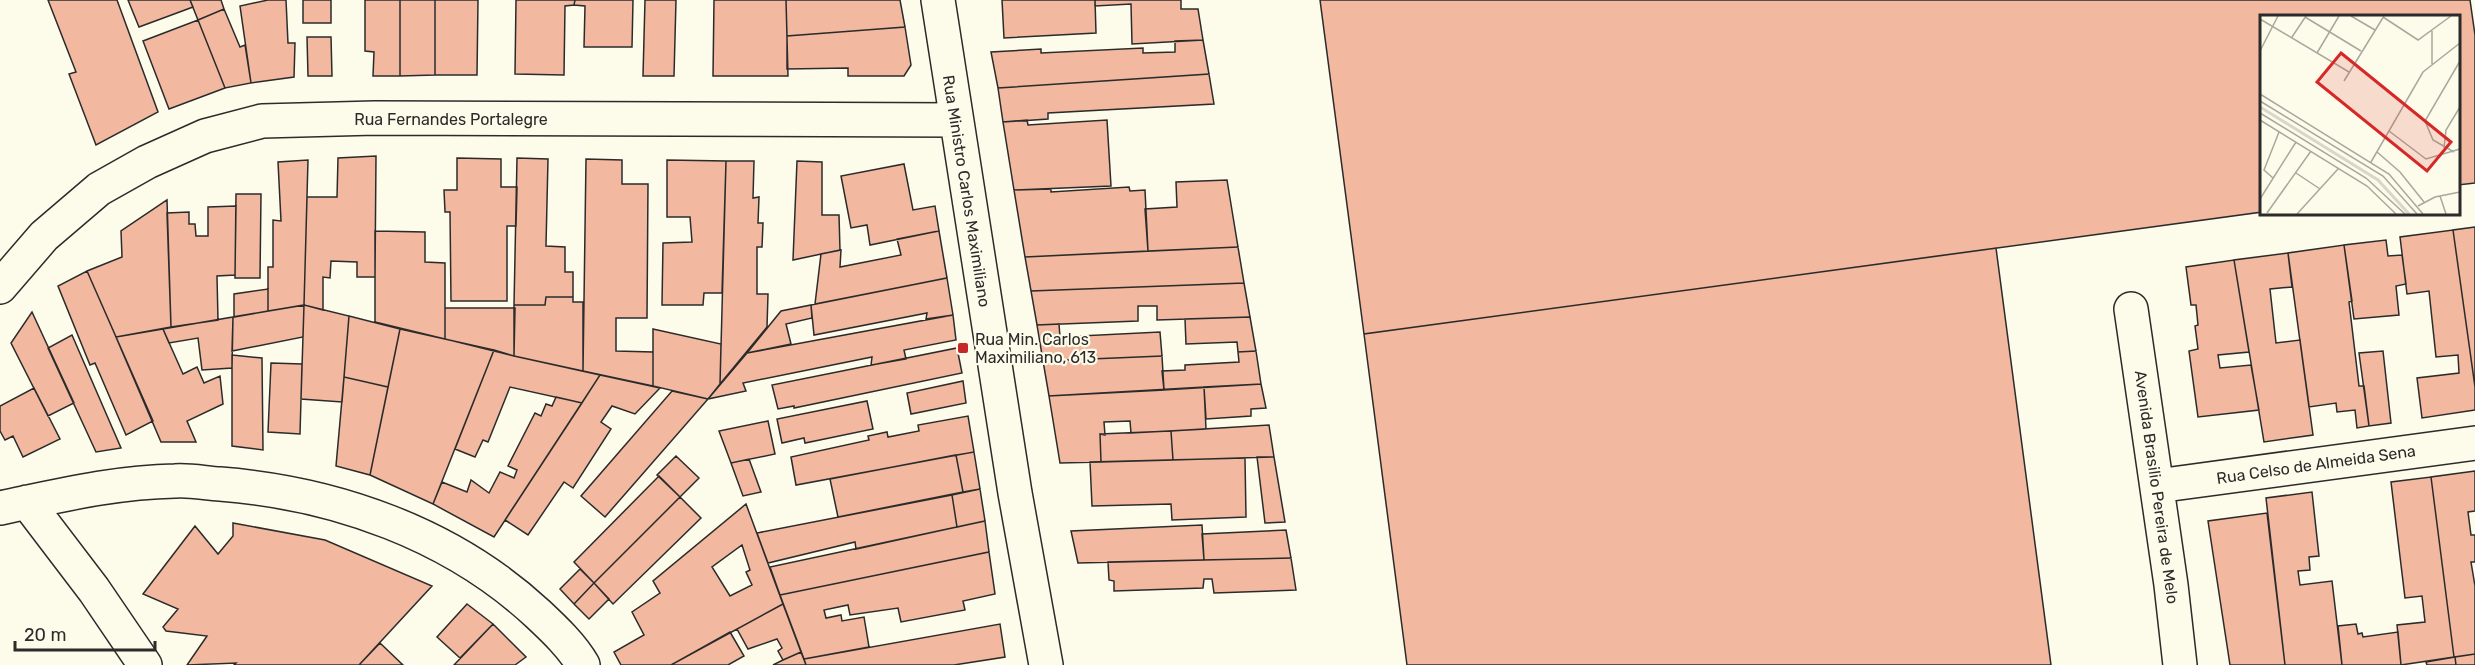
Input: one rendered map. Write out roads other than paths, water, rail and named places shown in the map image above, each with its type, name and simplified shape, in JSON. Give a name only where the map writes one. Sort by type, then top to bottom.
[{"type":"street","name":"Rua Ministro Carlos Maximiliano","points":[[938,0],[1015,494],[1046,665]]},
{"type":"street","name":"Rua Fernandes Portalegre","points":[[0,286],[44,237],[99,189],[147,162],[205,136],[262,121],[375,118],[956,120]]},
{"type":"street","name":"Avenida Brasilio Pereira de Melo","points":[[2131,309],[2171,585],[2180,665]]},
{"type":"street","name":"Rua Celso de Almeida Sena","points":[[2157,486],[2475,443]]},
{"type":"street","points":[[14,505],[114,484],[177,480],[262,487],[333,502],[382,518],[436,544],[478,568],[520,597],[545,620],[583,665]]},
{"type":"street","points":[[14,505],[94,590],[145,665]]},
{"type":"place","name":"Rua Min. Carlos Maximiliano, 613","points":[[963,348]]}]
